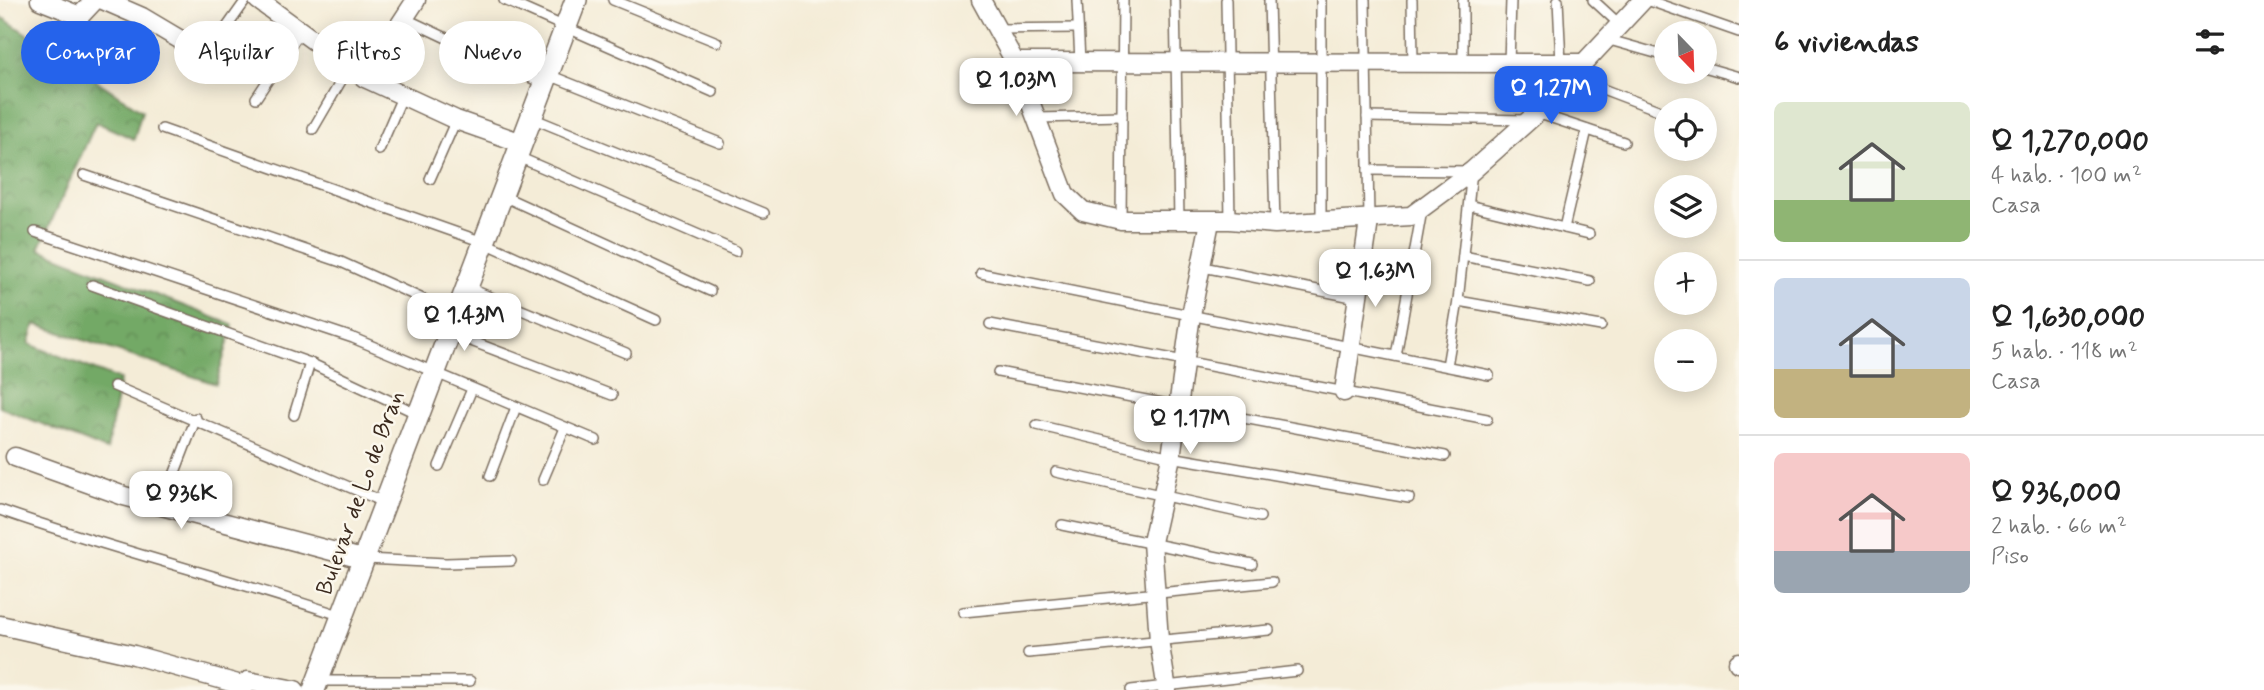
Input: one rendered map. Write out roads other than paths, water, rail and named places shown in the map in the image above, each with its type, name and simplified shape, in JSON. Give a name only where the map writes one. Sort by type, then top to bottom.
[{"type":"street","points":[[40,0],[80,16],[95,0]]},
{"type":"street","points":[[103,0],[142,17],[174,36]]},
{"type":"street","points":[[258,0],[313,42]]},
{"type":"street","points":[[402,21],[416,0]]},
{"type":"street","name":"Bulevar de Lo de Bran","points":[[546,79],[576,0]]},
{"type":"street","points":[[981,0],[1015,61],[1065,194],[1083,211],[1121,220],[1230,220],[1275,224],[1370,221],[1411,216],[1472,172],[1532,116],[1565,70]]},
{"type":"street","points":[[1015,61],[1509,63],[1565,70],[1584,63],[1618,23],[1645,0]]},
{"type":"street","points":[[377,84],[519,149]]},
{"type":"street","name":"Bulevar de Lo de Bran","points":[[315,686],[544,84]]},
{"type":"street","points":[[1344,392],[1348,345],[1370,221]]},
{"type":"street","points":[[1167,688],[1159,640],[1152,542],[1171,457],[1191,315],[1203,267],[1210,222]]},
{"type":"street","points":[[15,457],[162,506],[362,559]]},
{"type":"street","points":[[0,625],[134,655],[246,686],[248,681],[295,690]]},
{"type":"lane","points":[[231,21],[246,0]]},
{"type":"lane","points":[[504,0],[713,92]]},
{"type":"lane","points":[[613,0],[717,42]]},
{"type":"lane","points":[[1077,0],[1080,62]]},
{"type":"lane","points":[[1121,220],[1123,0]]},
{"type":"lane","points":[[1175,0],[1179,221]]},
{"type":"lane","points":[[1226,0],[1230,220]]},
{"type":"lane","points":[[1269,0],[1275,224]]},
{"type":"lane","points":[[1321,0],[1321,222]]},
{"type":"lane","points":[[1365,0],[1370,221]]},
{"type":"lane","points":[[1412,0],[1413,63]]},
{"type":"lane","points":[[1463,0],[1463,63]]},
{"type":"lane","points":[[1509,63],[1511,0]]},
{"type":"lane","points":[[1558,0],[1565,70],[1654,109]]},
{"type":"lane","points":[[1593,0],[1618,23]]},
{"type":"lane","points":[[1645,0],[1739,32]]},
{"type":"lane","points":[[404,18],[439,33]]},
{"type":"lane","points":[[995,29],[1078,28]]},
{"type":"lane","points":[[256,98],[300,32]]},
{"type":"lane","points":[[1604,39],[1654,53]]},
{"type":"lane","points":[[1717,71],[1739,77]]},
{"type":"lane","points":[[546,79],[720,143]]},
{"type":"lane","points":[[313,129],[339,84]]},
{"type":"lane","points":[[379,150],[402,97]]},
{"type":"lane","points":[[1037,118],[1122,116]]},
{"type":"lane","points":[[1367,117],[1532,116],[1624,142]]},
{"type":"lane","points":[[531,117],[764,213]]},
{"type":"lane","points":[[430,179],[456,120]]},
{"type":"lane","points":[[162,129],[483,242],[656,320]]},
{"type":"lane","points":[[1564,229],[1587,130]]},
{"type":"lane","points":[[519,149],[736,251]]},
{"type":"lane","points":[[1368,170],[1472,172],[1458,301],[1447,366]]},
{"type":"lane","points":[[84,175],[341,261],[452,323],[611,395]]},
{"type":"lane","points":[[501,195],[710,291]]},
{"type":"lane","points":[[1469,205],[1589,234]]},
{"type":"lane","points":[[1396,356],[1422,209]]},
{"type":"lane","points":[[35,232],[353,338],[433,374],[596,440]]},
{"type":"lane","points":[[1463,256],[1590,281]]},
{"type":"lane","points":[[1203,267],[1357,298]]},
{"type":"lane","points":[[981,273],[1489,375]]},
{"type":"lane","points":[[92,285],[310,363],[418,414]]},
{"type":"lane","points":[[466,287],[626,353]]},
{"type":"lane","points":[[1458,301],[1601,326]]},
{"type":"lane","points":[[990,324],[1487,419]]},
{"type":"lane","points":[[294,415],[310,363]]},
{"type":"lane","points":[[998,372],[1445,456]]},
{"type":"lane","points":[[114,386],[196,418],[384,502]]},
{"type":"lane","points":[[439,466],[471,389]]},
{"type":"lane","points":[[491,476],[516,407]]},
{"type":"lane","points":[[162,506],[196,418]]},
{"type":"lane","points":[[1037,425],[1171,457],[1409,498]]},
{"type":"lane","points":[[543,481],[565,428]]},
{"type":"lane","points":[[1056,472],[1260,517]]},
{"type":"lane","points":[[0,510],[60,531],[253,586],[342,617]]},
{"type":"lane","points":[[1062,525],[1252,564]]},
{"type":"lane","points":[[362,559],[446,563],[511,561]]},
{"type":"lane","points":[[963,612],[1272,582]]},
{"type":"lane","points":[[1028,653],[1269,630]]},
{"type":"lane","points":[[1131,690],[1167,688],[1297,671]]},
{"type":"lane","points":[[315,686],[470,681]]}]
